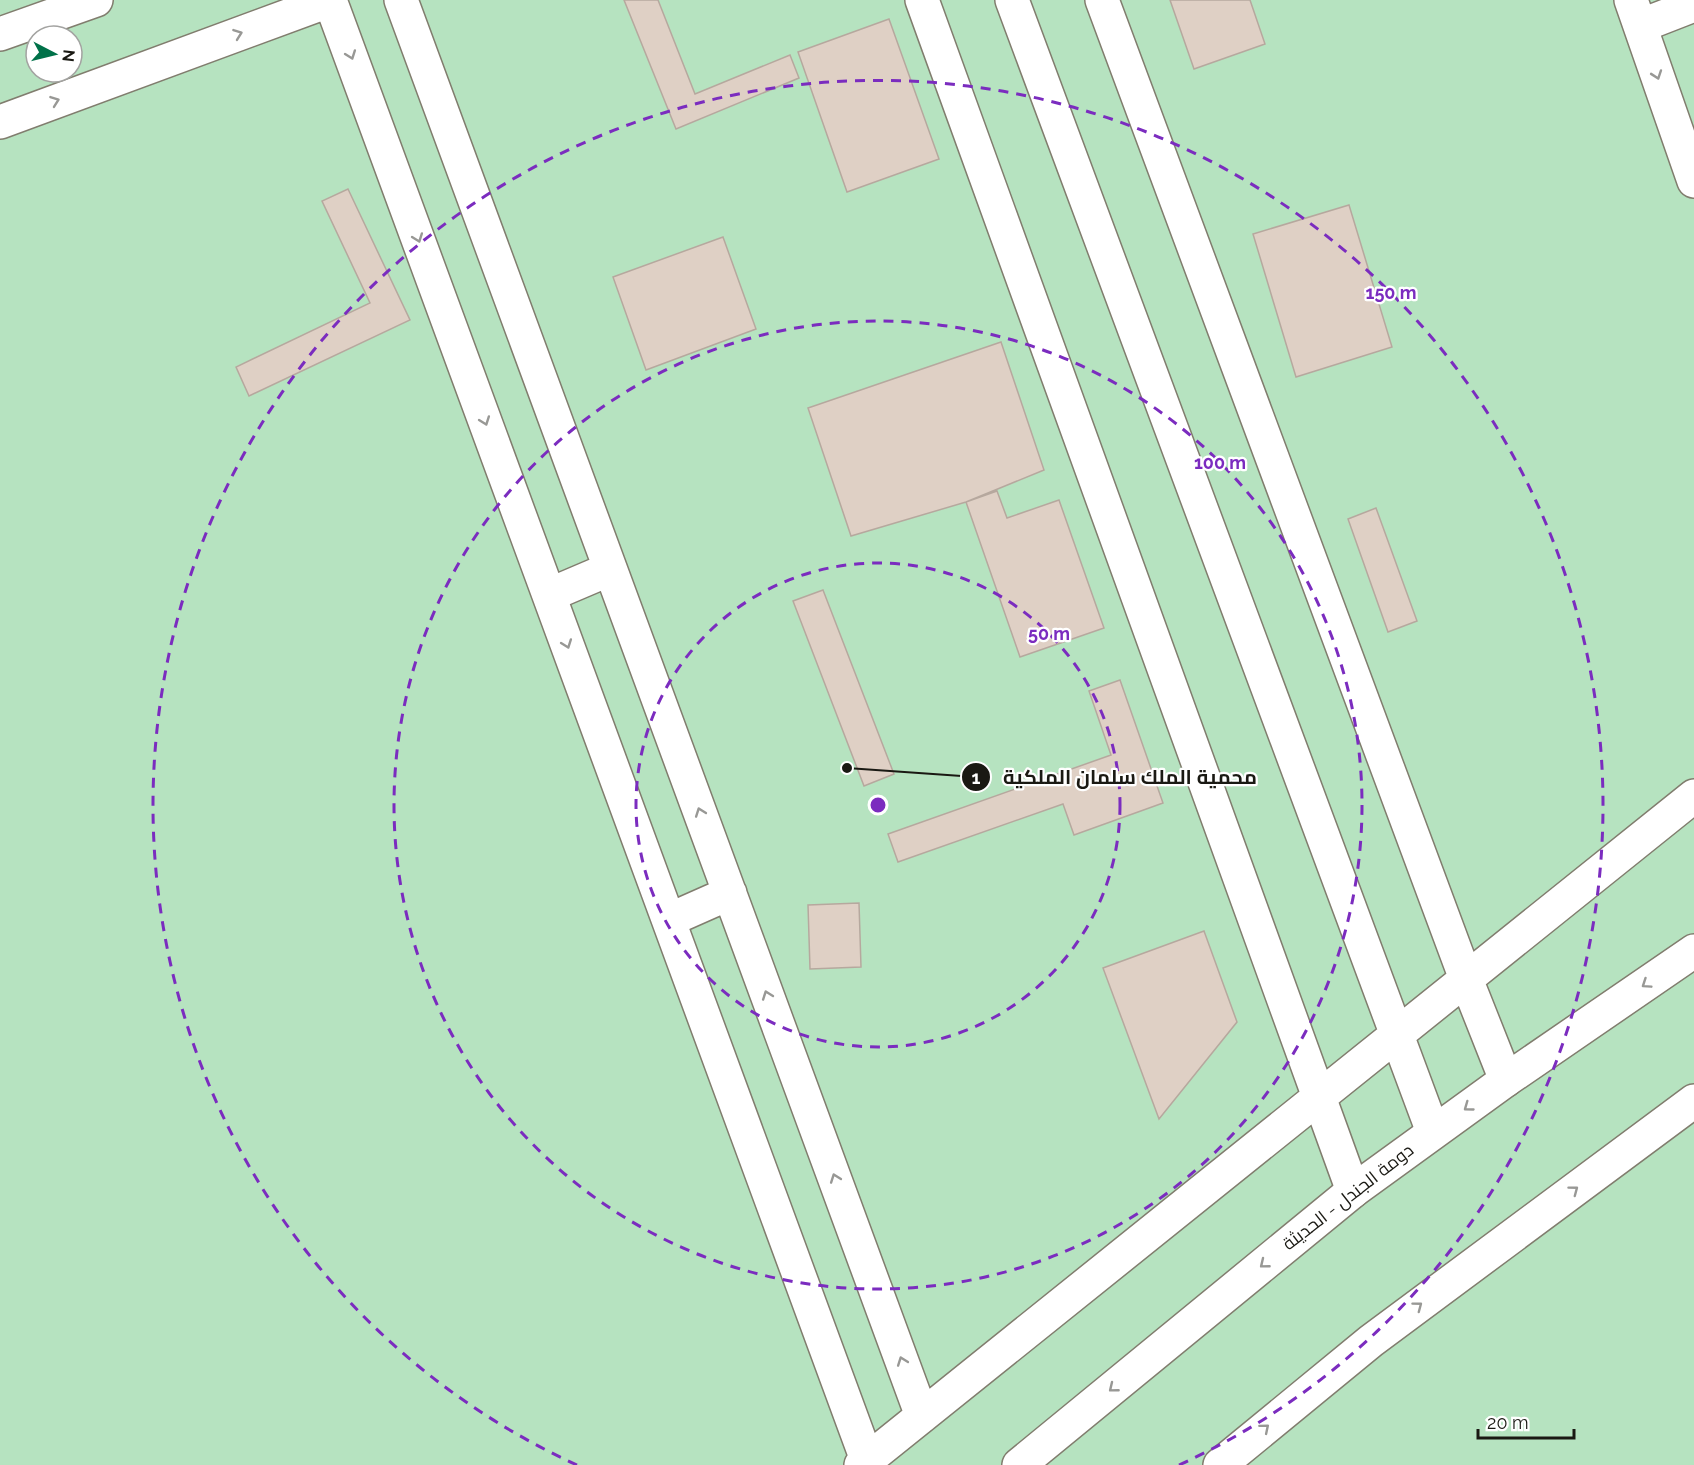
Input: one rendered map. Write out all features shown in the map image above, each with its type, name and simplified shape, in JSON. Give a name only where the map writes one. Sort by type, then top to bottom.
[{"type":"main road","points":[[0,34],[96,0]]},
{"type":"main road","points":[[0,122],[331,0],[669,920],[864,1462],[1694,796]]},
{"type":"main road","points":[[401,0],[922,1416]]},
{"type":"main road","points":[[922,0],[1353,1191]]},
{"type":"main road","points":[[1012,0],[1433,1132]]},
{"type":"main road","points":[[1102,0],[1466,979],[1506,1080]]},
{"type":"main road","points":[[1694,5],[1636,13],[1694,181]]},
{"type":"main road","points":[[549,594],[610,569]]},
{"type":"main road","points":[[669,920],[730,893]]},
{"type":"main road","name":"دومة الجندل - الحديثة","points":[[1019,1465],[1353,1191],[1506,1080],[1694,951]]},
{"type":"main road","points":[[1220,1465],[1371,1341],[1694,1101]]},
{"type":"green space","points":[[0,0],[1694,0],[1694,1465],[0,1465]]},
{"type":"building","points":[[624,0],[658,0],[695,94],[790,55],[799,78],[676,129]]},
{"type":"building","points":[[1170,0],[1250,0],[1265,44],[1194,69]]},
{"type":"building","points":[[889,19],[939,159],[847,192],[798,52]]},
{"type":"building","points":[[348,189],[410,320],[249,396],[236,367],[370,303],[322,201]]},
{"type":"building","points":[[1349,205],[1392,347],[1296,377],[1253,234]]},
{"type":"building","points":[[723,237],[756,329],[646,370],[613,277]]},
{"type":"building","points":[[1001,342],[1044,470],[966,502],[851,536],[808,408]]},
{"type":"building","points":[[997,491],[1007,518],[1059,500],[1104,628],[1020,657],[966,502]]},
{"type":"building","points":[[1376,508],[1417,621],[1388,632],[1348,519]]},
{"type":"building","points":[[823,590],[894,774],[864,786],[793,601]]},
{"type":"building","points":[[1120,680],[1163,803],[1074,835],[1063,804],[898,862],[888,834],[1111,755],[1089,691]]},
{"type":"building","points":[[859,903],[861,967],[810,969],[808,905]]},
{"type":"building","points":[[1204,931],[1237,1022],[1159,1119],[1103,968]]},
{"type":"place","name":"محمية الملك سلمان الملكية","points":[[847,768]]}]
